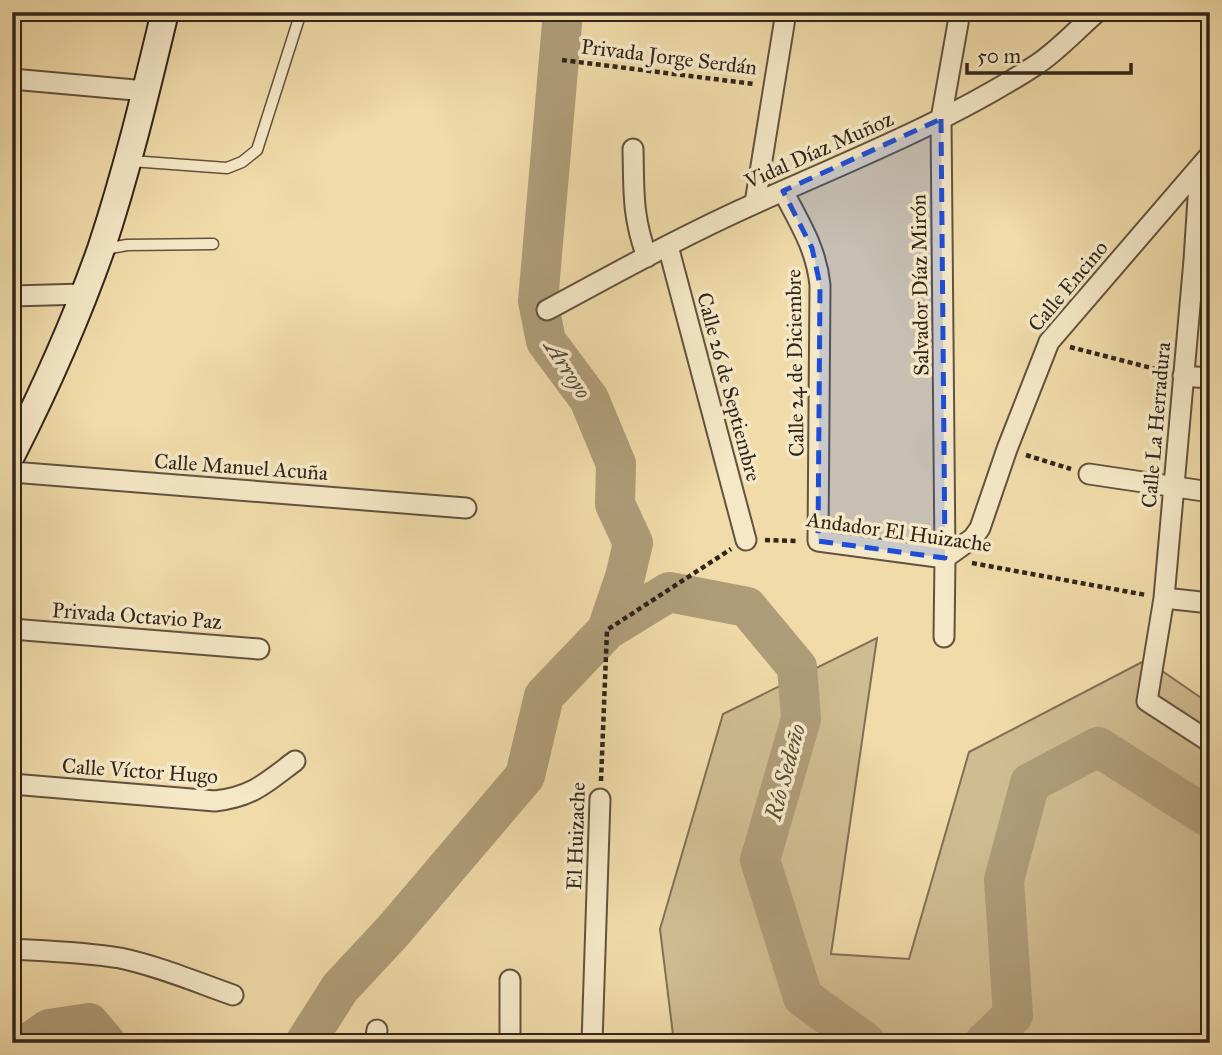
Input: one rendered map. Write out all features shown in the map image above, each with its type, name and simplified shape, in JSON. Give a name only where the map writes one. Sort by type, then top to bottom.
[{"type":"main road","points":[[12,454],[40,400],[100,249],[127,161],[165,12]]},
{"type":"street","points":[[755,203],[786,12]]},
{"type":"street","name":"Salvador Díaz Mirón","points":[[944,637],[941,119],[960,12]]},
{"type":"street","name":"Vidal Díaz Muñoz","points":[[547,310],[755,203],[941,119],[1062,47],[1095,13]]},
{"type":"street","points":[[12,79],[146,91]]},
{"type":"street","points":[[633,149],[634,214],[647,257]]},
{"type":"street","name":"Calle Encino","points":[[945,558],[973,538],[980,528],[1007,449],[1049,342],[1205,162]]},
{"type":"street","name":"Calle La Herradura","points":[[1205,162],[1202,261],[1183,376],[1164,598],[1147,701],[1210,742]]},
{"type":"street","name":"Calle 24 de Diciembre","points":[[783,191],[813,247],[818,263],[818,541]]},
{"type":"street","name":"Calle 26 de Septiembre","points":[[668,246],[746,540]]},
{"type":"street","points":[[12,296],[84,294]]},
{"type":"street","points":[[1183,376],[1210,378]]},
{"type":"street","name":"Calle Manuel Acuña","points":[[12,472],[466,508]]},
{"type":"street","points":[[1089,474],[1210,492]]},
{"type":"street","name":"Andador El Huizache","points":[[818,541],[945,558]]},
{"type":"street","points":[[1164,598],[1210,603]]},
{"type":"street","name":"Privada Octavio Paz","points":[[12,629],[259,649]]},
{"type":"street","name":"Calle Víctor Hugo","points":[[12,784],[215,801],[236,799],[256,791],[295,761]]},
{"type":"street","name":"El Huizache","points":[[592,1043],[600,799]]},
{"type":"street","points":[[12,949],[67,951],[120,958],[155,967],[233,995]]},
{"type":"street","points":[[510,980],[510,1043]]},
{"type":"lane","points":[[127,161],[228,168],[242,162],[257,150],[301,12]]},
{"type":"lane","points":[[100,249],[127,245],[213,244]]},
{"type":"path","name":"Privada Jorge Serdán","points":[[562,60],[773,86]]},
{"type":"path","points":[[1049,342],[1183,376]]},
{"type":"path","points":[[1007,449],[1089,474]]},
{"type":"path","name":"Andador El Huizache","points":[[746,540],[818,541]]},
{"type":"path","name":"El Huizache","points":[[600,799],[607,631],[746,540]]},
{"type":"path","name":"Andador El Huizache","points":[[945,558],[1164,598]]},
{"type":"highlighted area","points":[[941,119],[945,558],[818,541],[820,285],[812,248],[783,191]]},
{"type":"shaded area","points":[[877,638],[831,954],[909,959],[969,752],[1146,660],[1210,704],[1210,1043],[674,1043],[660,929],[723,714]]},
{"type":"waterway","name":"Arroyo","points":[[563,12],[538,301],[546,341],[589,399],[616,464],[615,504],[633,543],[607,630]]},
{"type":"waterway","name":"Río Sedeño","points":[[305,1043],[340,988],[394,930],[525,776],[544,696],[607,630],[669,592],[747,607],[797,667],[801,719],[760,860],[803,997],[866,1043]]},
{"type":"waterway","name":"Río Sedeño","points":[[984,1043],[1013,1015],[1004,880],[1030,783],[1098,747],[1210,818]]},
{"type":"waterway","name":"Río Sedeño","points":[[29,1043],[49,1029],[89,1023],[106,1043]]}]
